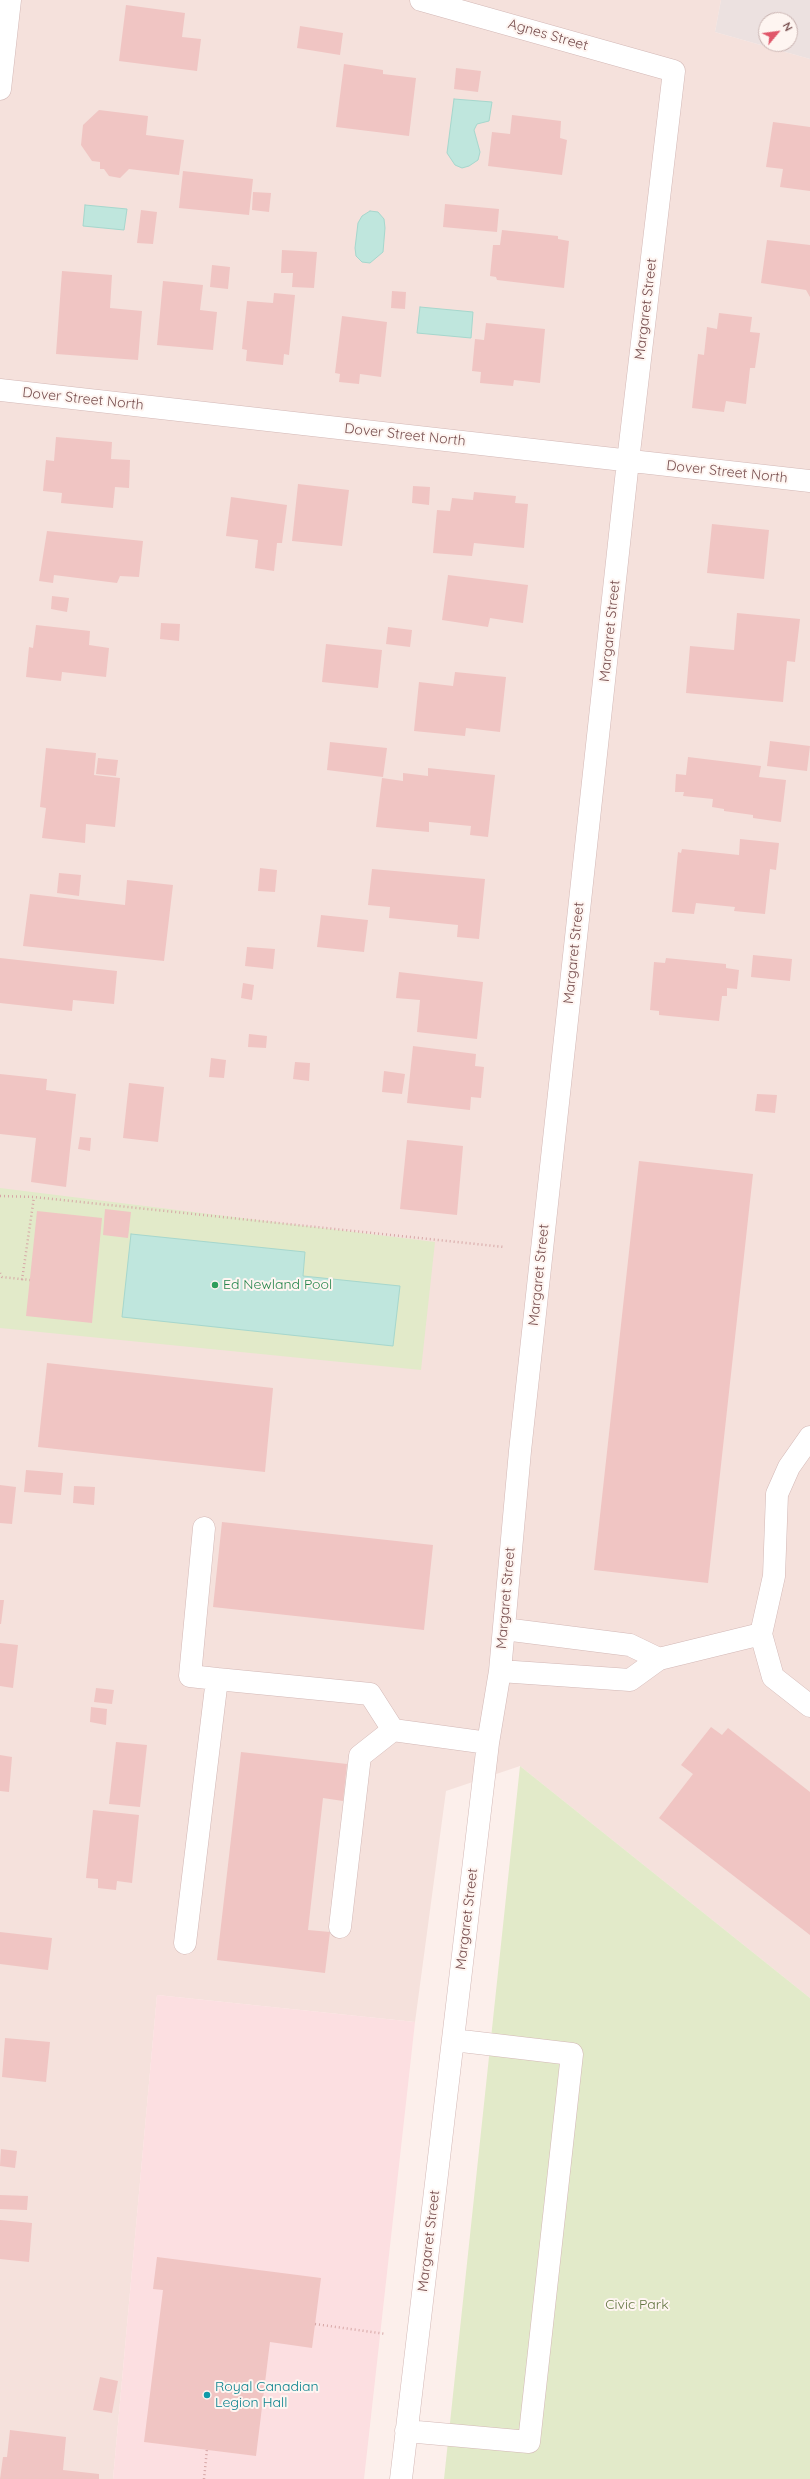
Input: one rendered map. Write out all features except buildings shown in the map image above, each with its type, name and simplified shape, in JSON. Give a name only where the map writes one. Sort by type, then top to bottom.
[{"type":"street","name":"Agnes Street","points":[[421,0],[674,71]]},
{"type":"street","points":[[0,88],[6,10]]},
{"type":"street","name":"Margaret Street","points":[[401,2479],[488,1743],[500,1671],[521,1443],[628,461],[674,71]]},
{"type":"street","name":"Dover Street North","points":[[0,390],[810,481]]},
{"type":"street","points":[[810,1437],[789,1467],[778,1494],[774,1576],[761,1634],[773,1677],[810,1706]]},
{"type":"street","points":[[204,1528],[190,1676],[217,1680],[370,1694],[394,1730]]},
{"type":"street","points":[[504,1629],[630,1645],[659,1659]]},
{"type":"street","points":[[500,1671],[630,1680],[659,1659],[761,1634]]},
{"type":"street","points":[[185,1943],[217,1680]]},
{"type":"street","points":[[340,1927],[360,1756],[394,1730],[488,1743]]},
{"type":"street","points":[[406,2431],[529,2442],[572,2054],[453,2040]]},
{"type":"path","points":[[0,1196],[34,1197],[504,1247]]},
{"type":"path","points":[[22,1280],[34,1197]]},
{"type":"path","points":[[0,1273],[2,1277],[30,1280]]},
{"type":"path","points":[[315,2324],[417,2338]]},
{"type":"path","points":[[204,2479],[207,2449]]},
{"type":"shaded area","points":[[0,0],[721,0],[715,32],[758,44],[758,52],[785,52],[810,59],[810,1998],[520,1766],[446,1791],[415,2022],[157,1995],[113,2479],[0,2479]]},
{"type":"shaded area","points":[[721,0],[810,0],[810,59],[785,52],[798,52],[798,12],[758,12],[758,44],[715,32]]},
{"type":"shaded area","points":[[157,1995],[415,2022],[364,2479],[113,2479]]},
{"type":"green space","name":"Ed Newland Pool","points":[[0,1188],[435,1242],[421,1370],[0,1328]]},
{"type":"green space","name":"Civic Park","points":[[520,1766],[810,1998],[810,2479],[444,2479]]},
{"type":"water","points":[[454,99],[492,102],[489,121],[477,124],[474,130],[480,152],[478,160],[469,166],[462,168],[455,165],[447,153]]},
{"type":"water","points":[[85,205],[127,209],[124,230],[83,226]]},
{"type":"water","points":[[370,211],[378,212],[384,219],[385,228],[383,252],[370,263],[362,262],[356,256],[355,248],[358,223],[362,216]]},
{"type":"water","points":[[420,307],[473,312],[471,338],[417,333]]},
{"type":"water","points":[[131,1234],[305,1252],[303,1276],[400,1286],[393,1346],[122,1317]]},
{"type":"place","name":"Ed Newland Pool","points":[[215,1285]]},
{"type":"place","name":"Royal Canadian Legion Hall","points":[[207,2395]]}]
